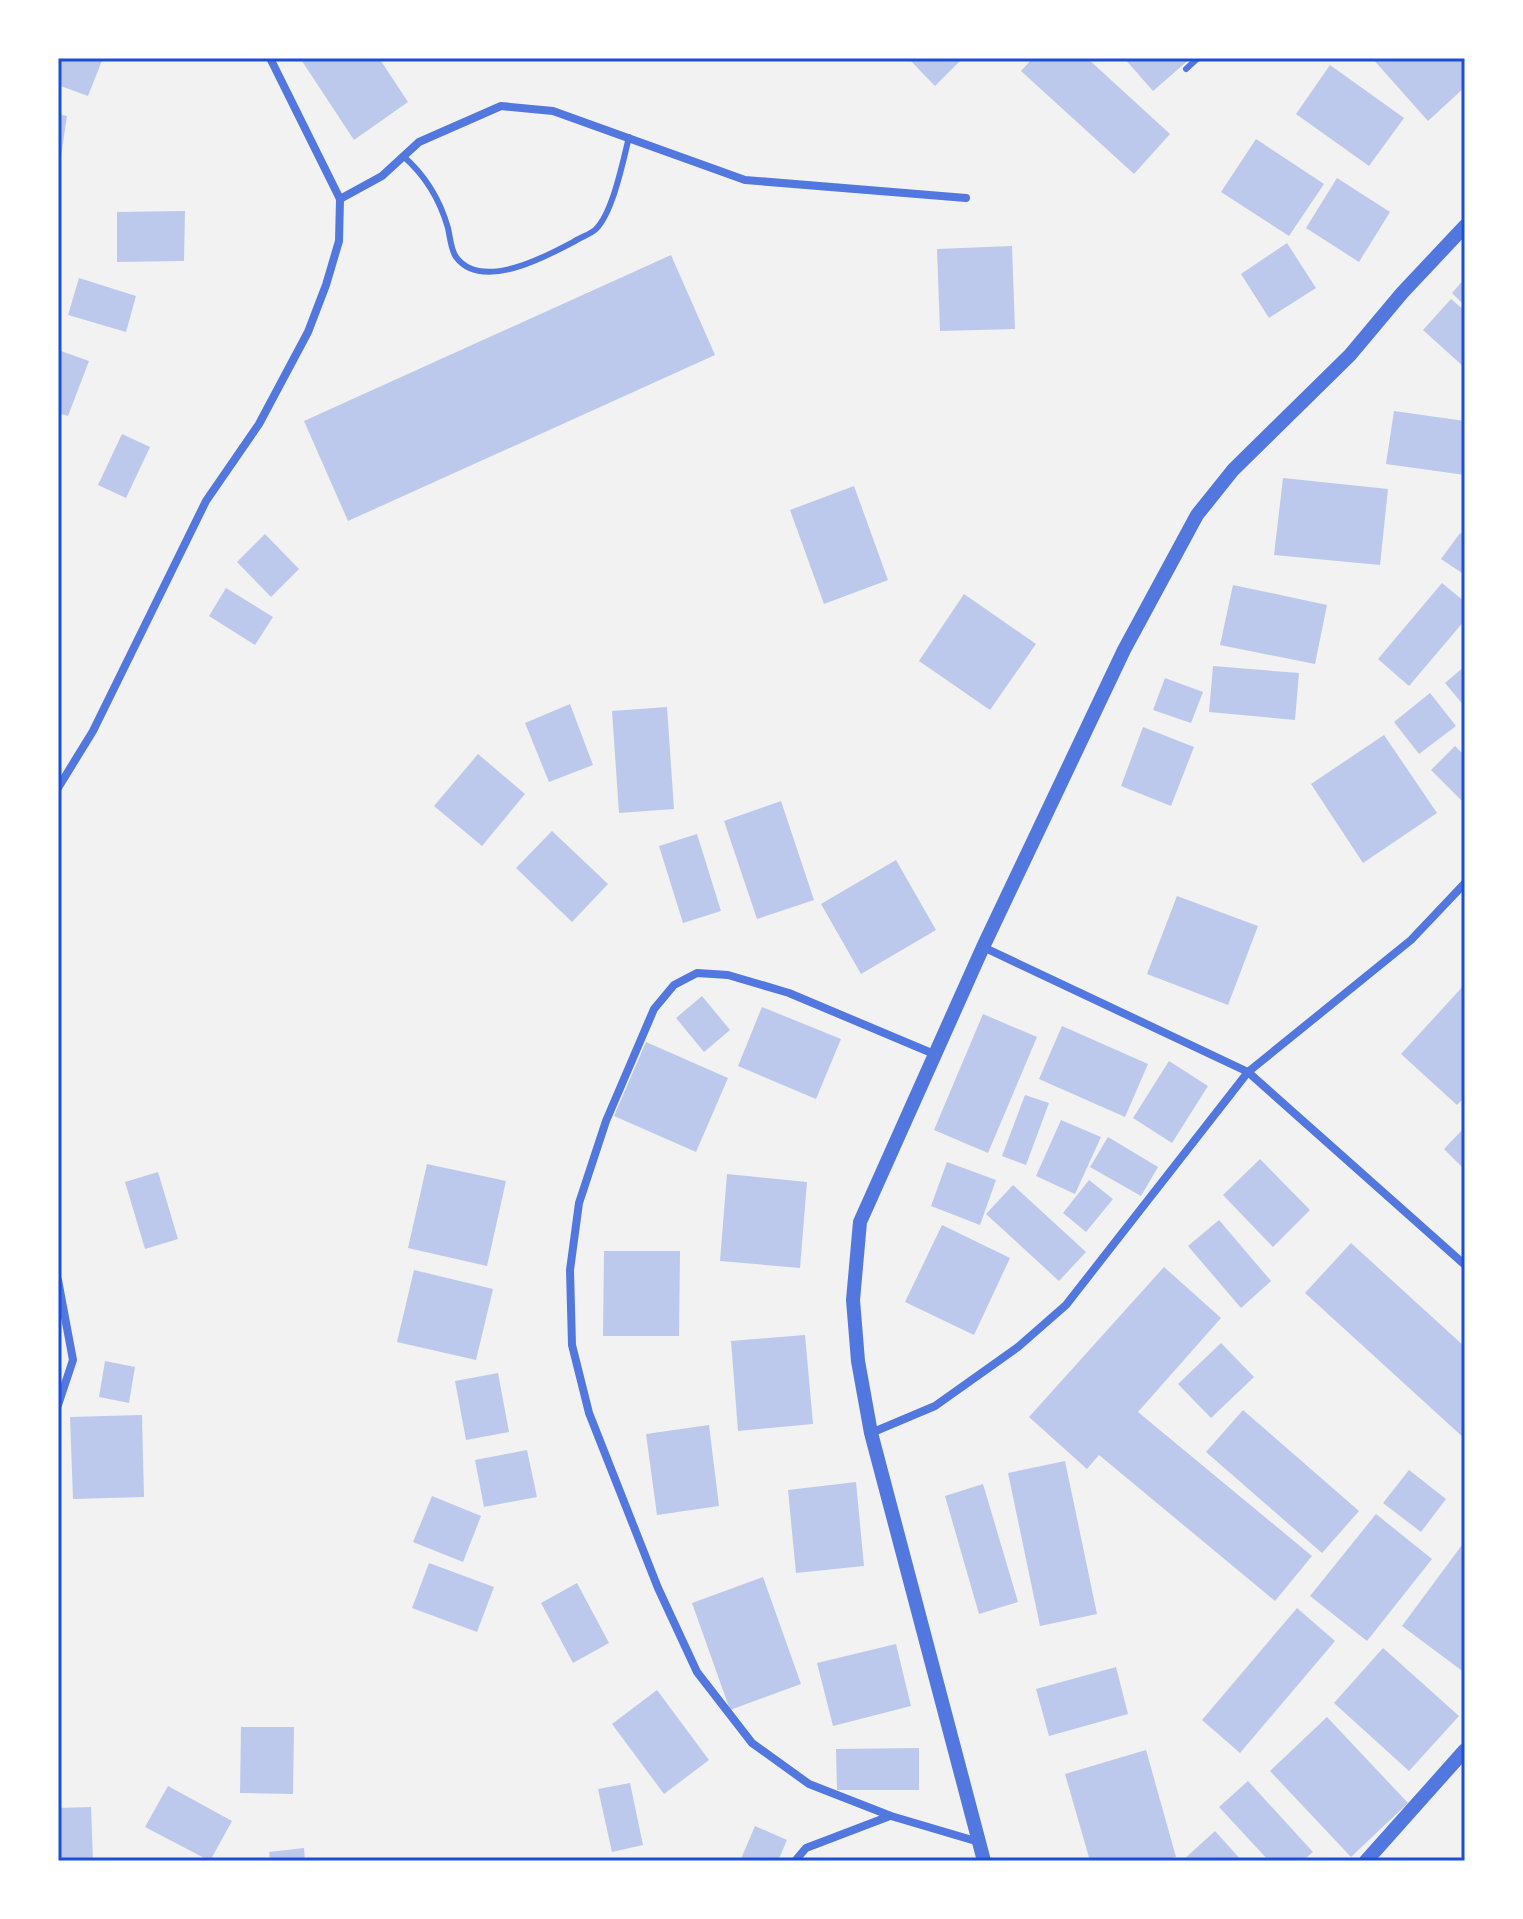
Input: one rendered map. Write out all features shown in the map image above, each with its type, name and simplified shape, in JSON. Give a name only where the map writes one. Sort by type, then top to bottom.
[{"type":"street","points":[[58,788],[93,731],[206,501],[259,424],[308,332],[339,241],[340,199],[270,58]]},
{"type":"street","points":[[340,199],[382,176],[419,142],[501,106],[553,111],[745,180],[966,198]]},
{"type":"street","points":[[984,1861],[871,1433],[858,1361],[853,1300],[860,1222],[983,947],[1124,650],[1197,515],[1233,470],[1350,355],[1402,293],[1465,226]]},
{"type":"street","points":[[871,1433],[935,1406],[1018,1347],[1066,1305],[1248,1072],[1411,940],[1465,883]]},
{"type":"street","points":[[983,947],[1248,1072],[1465,1265]]},
{"type":"street","points":[[934,1054],[789,993],[728,975],[697,973],[674,985],[654,1009],[606,1121],[579,1203],[570,1270],[572,1345],[589,1413],[652,1575],[697,1672],[752,1743],[809,1784],[891,1816],[980,1842]]},
{"type":"street","points":[[58,1280],[73,1360],[58,1405]]},
{"type":"street","points":[[1366,1861],[1465,1750]]},
{"type":"street","points":[[795,1861],[806,1848],[891,1816]]},
{"type":"lane","points":[[1186,69],[1198,58]]},
{"type":"lane","points":[[403,156],[418,169],[439,203],[455,257],[469,268],[487,272],[512,270],[558,250],[597,228],[614,196],[629,137]]},
{"type":"building","points":[[58,58],[103,58],[88,96],[58,85]]},
{"type":"building","points":[[300,58],[379,58],[408,102],[354,140]]},
{"type":"building","points":[[908,58],[963,58],[935,86]]},
{"type":"building","points":[[1033,58],[1087,58],[1170,134],[1134,174],[1021,71]]},
{"type":"building","points":[[1124,58],[1191,58],[1153,91]]},
{"type":"building","points":[[1372,58],[1465,58],[1465,87],[1428,121]]},
{"type":"building","points":[[1330,65],[1404,118],[1369,166],[1296,114]]},
{"type":"building","points":[[58,114],[67,116],[60,163],[58,163]]},
{"type":"building","points":[[1256,139],[1324,184],[1289,236],[1221,192]]},
{"type":"building","points":[[1337,178],[1390,212],[1359,262],[1306,228]]},
{"type":"building","points":[[185,211],[184,261],[117,262],[117,212]]},
{"type":"building","points":[[1287,243],[1316,288],[1269,318],[1241,274]]},
{"type":"building","points":[[1012,246],[1015,329],[940,331],[937,249]]},
{"type":"building","points":[[671,255],[715,355],[348,521],[304,421]]},
{"type":"building","points":[[79,278],[136,296],[126,332],[68,315]]},
{"type":"building","points":[[1465,278],[1465,306],[1452,293]]},
{"type":"building","points":[[1451,299],[1465,311],[1465,368],[1423,330]]},
{"type":"building","points":[[58,350],[89,361],[68,416],[58,413]]},
{"type":"building","points":[[1394,411],[1465,421],[1465,475],[1386,464]]},
{"type":"building","points":[[122,434],[150,447],[126,498],[98,485]]},
{"type":"building","points":[[1283,478],[1388,489],[1380,565],[1274,555]]},
{"type":"building","points":[[854,486],[888,580],[824,604],[790,510]]},
{"type":"building","points":[[1460,533],[1465,536],[1465,575],[1441,559]]},
{"type":"building","points":[[265,534],[299,569],[271,597],[237,562]]},
{"type":"building","points":[[1442,583],[1465,602],[1465,620],[1409,686],[1378,659]]},
{"type":"building","points":[[1233,585],[1327,605],[1315,664],[1220,645]]},
{"type":"building","points":[[226,588],[273,617],[255,645],[209,616]]},
{"type":"building","points":[[964,594],[1036,644],[990,710],[919,661]]},
{"type":"building","points":[[1213,666],[1299,673],[1295,720],[1209,712]]},
{"type":"building","points":[[1465,666],[1465,707],[1445,683]]},
{"type":"building","points":[[1165,678],[1203,692],[1191,723],[1153,710]]},
{"type":"building","points":[[1430,693],[1456,726],[1419,754],[1394,722]]},
{"type":"building","points":[[570,704],[593,765],[549,782],[525,723]]},
{"type":"building","points":[[667,707],[674,809],[619,813],[612,711]]},
{"type":"building","points":[[1143,727],[1194,747],[1171,806],[1121,786]]},
{"type":"building","points":[[1384,735],[1437,813],[1363,863],[1311,784]]},
{"type":"building","points":[[1455,746],[1465,756],[1465,804],[1431,770]]},
{"type":"building","points":[[478,754],[525,794],[482,846],[434,806]]},
{"type":"building","points":[[781,801],[814,900],[757,919],[724,821]]},
{"type":"building","points":[[552,831],[608,884],[572,922],[516,868]]},
{"type":"building","points":[[697,834],[721,911],[683,923],[659,846]]},
{"type":"building","points":[[896,860],[936,930],[861,974],[821,904]]},
{"type":"building","points":[[1177,896],[1258,926],[1228,1005],[1147,974]]},
{"type":"building","points":[[1465,984],[1465,1097],[1457,1105],[1401,1054]]},
{"type":"building","points":[[702,996],[730,1030],[704,1052],[676,1018]]},
{"type":"building","points":[[762,1007],[841,1039],[816,1099],[738,1066]]},
{"type":"building","points":[[983,1014],[1037,1037],[988,1153],[934,1130]]},
{"type":"building","points":[[1062,1026],[1148,1064],[1125,1117],[1039,1079]]},
{"type":"building","points":[[646,1042],[728,1078],[696,1152],[614,1116]]},
{"type":"building","points":[[1169,1061],[1208,1086],[1172,1143],[1133,1118]]},
{"type":"building","points":[[1025,1095],[1049,1103],[1026,1165],[1002,1156]]},
{"type":"building","points":[[1061,1120],[1101,1137],[1075,1194],[1036,1176]]},
{"type":"building","points":[[1465,1127],[1465,1170],[1444,1149]]},
{"type":"building","points":[[1108,1137],[1158,1167],[1141,1196],[1090,1167]]},
{"type":"building","points":[[1260,1159],[1310,1210],[1273,1247],[1223,1195]]},
{"type":"building","points":[[947,1162],[996,1180],[980,1225],[931,1206]]},
{"type":"building","points":[[427,1164],[506,1181],[487,1266],[408,1248]]},
{"type":"building","points":[[158,1172],[178,1239],[145,1249],[125,1182]]},
{"type":"building","points":[[727,1174],[807,1182],[800,1268],[720,1261]]},
{"type":"building","points":[[1089,1180],[1113,1199],[1086,1232],[1063,1213]]},
{"type":"building","points":[[1013,1185],[1086,1252],[1059,1281],[986,1214]]},
{"type":"building","points":[[1219,1220],[1271,1281],[1241,1308],[1188,1246]]},
{"type":"building","points":[[942,1225],[1010,1258],[974,1335],[905,1302]]},
{"type":"building","points":[[1351,1243],[1465,1347],[1465,1439],[1305,1293]]},
{"type":"building","points":[[604,1251],[680,1251],[679,1336],[603,1336]]},
{"type":"building","points":[[1164,1267],[1221,1318],[1138,1412],[1312,1556],[1275,1601],[1099,1455],[1087,1469],[1029,1417]]},
{"type":"building","points":[[414,1270],[493,1289],[476,1360],[397,1342]]},
{"type":"building","points":[[805,1335],[813,1424],[738,1431],[731,1341]]},
{"type":"building","points":[[1221,1343],[1254,1377],[1211,1418],[1178,1384]]},
{"type":"building","points":[[105,1361],[135,1367],[129,1403],[99,1397]]},
{"type":"building","points":[[498,1373],[509,1432],[466,1440],[455,1381]]},
{"type":"building","points":[[1243,1410],[1359,1511],[1322,1553],[1206,1452]]},
{"type":"building","points":[[142,1415],[144,1497],[73,1499],[70,1417]]},
{"type":"building","points":[[709,1425],[719,1506],[657,1515],[646,1434]]},
{"type":"building","points":[[527,1450],[537,1497],[484,1507],[475,1460]]},
{"type":"building","points":[[1065,1461],[1097,1614],[1040,1626],[1008,1473]]},
{"type":"building","points":[[1409,1470],[1446,1499],[1421,1532],[1383,1503]]},
{"type":"building","points":[[856,1482],[864,1566],[796,1573],[788,1490]]},
{"type":"building","points":[[983,1484],[1018,1602],[979,1614],[945,1496]]},
{"type":"building","points":[[432,1496],[481,1516],[463,1562],[413,1542]]},
{"type":"building","points":[[1376,1514],[1432,1559],[1367,1641],[1310,1596]]},
{"type":"building","points":[[1462,1545],[1465,1547],[1465,1673],[1402,1626]]},
{"type":"building","points":[[429,1563],[494,1587],[477,1632],[412,1608]]},
{"type":"building","points":[[763,1577],[801,1684],[730,1710],[692,1603]]},
{"type":"building","points":[[577,1583],[609,1643],[573,1663],[541,1603]]},
{"type":"building","points":[[1297,1608],[1335,1641],[1240,1753],[1202,1720]]},
{"type":"building","points":[[896,1644],[911,1706],[833,1726],[817,1663]]},
{"type":"building","points":[[1383,1648],[1459,1716],[1409,1771],[1334,1703]]},
{"type":"building","points":[[1116,1667],[1128,1714],[1049,1736],[1036,1689]]},
{"type":"building","points":[[657,1690],[709,1760],[664,1794],[612,1724]]},
{"type":"building","points":[[1327,1717],[1408,1803],[1351,1857],[1270,1771]]},
{"type":"building","points":[[241,1727],[294,1727],[293,1794],[240,1793]]},
{"type":"building","points":[[919,1748],[919,1790],[837,1790],[836,1749]]},
{"type":"building","points":[[1146,1750],[1176,1857],[1164,1861],[1090,1861],[1065,1774]]},
{"type":"building","points":[[1248,1781],[1313,1852],[1302,1861],[1269,1861],[1219,1807]]},
{"type":"building","points":[[630,1783],[643,1845],[612,1852],[598,1789]]},
{"type":"building","points":[[168,1786],[232,1821],[210,1861],[145,1827]]},
{"type":"building","points":[[91,1807],[93,1861],[58,1861],[58,1808]]},
{"type":"building","points":[[755,1826],[787,1840],[778,1861],[740,1861]]},
{"type":"building","points":[[1215,1831],[1242,1861],[1182,1861]]},
{"type":"building","points":[[304,1848],[305,1861],[270,1861],[269,1852]]}]
